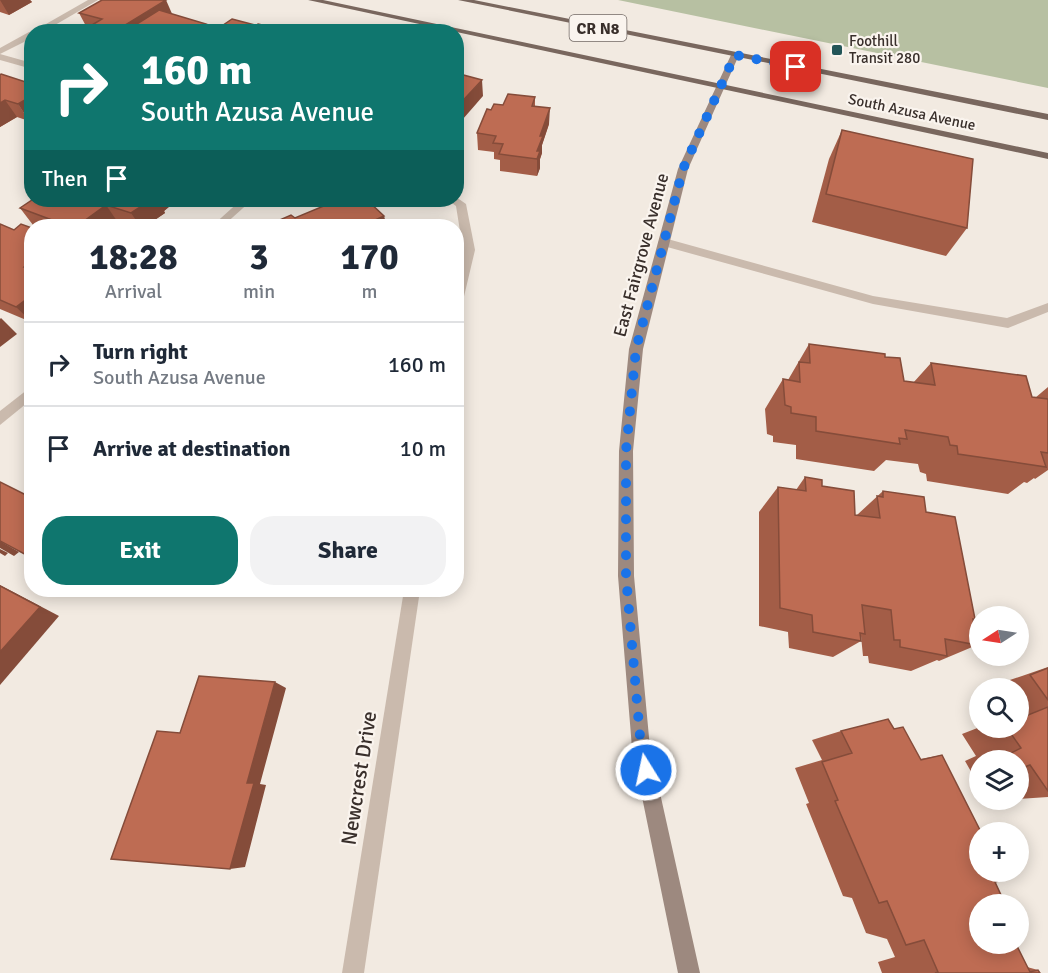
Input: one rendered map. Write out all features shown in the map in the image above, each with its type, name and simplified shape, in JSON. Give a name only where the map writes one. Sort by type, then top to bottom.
[{"type":"main road","name":"South Azusa Avenue","points":[[312,0],[424,24]]},
{"type":"main road","name":"South Azusa Avenue","points":[[462,0],[1048,117]]},
{"type":"main road","name":"South Azusa Avenue","points":[[464,32],[1048,156]]},
{"type":"street","points":[[50,24],[94,0]]},
{"type":"street","points":[[0,51],[24,38]]},
{"type":"street","name":"East Fairgrove Avenue","points":[[689,973],[641,748],[626,576],[626,451],[636,349],[683,169],[735,55]]},
{"type":"street","points":[[0,57],[24,64]]},
{"type":"street","points":[[225,219],[239,207]]},
{"type":"street","points":[[464,221],[469,250],[464,271]]},
{"type":"street","points":[[664,242],[884,302],[1008,323],[1048,307]]},
{"type":"street","points":[[0,419],[24,398]]},
{"type":"street","name":"Newcrest Drive","points":[[353,973],[411,597]]},
{"type":"green space","points":[[618,0],[1048,0],[1048,88]]},
{"type":"building","points":[[102,0],[166,0],[127,24],[94,24],[102,19],[79,13]]},
{"type":"building","points":[[159,10],[206,24],[137,24]]},
{"type":"building","points":[[232,19],[251,24],[225,24]]},
{"type":"building","points":[[0,75],[24,81],[24,101],[18,104],[5,100],[0,103]]},
{"type":"building","points":[[464,75],[482,80],[464,99]]},
{"type":"building","points":[[508,94],[535,97],[532,106],[550,108],[540,136],[543,136],[537,151],[540,151],[537,159],[499,154],[503,144],[493,143],[496,136],[477,133],[487,109],[491,110],[494,104],[503,105]]},
{"type":"building","points":[[842,130],[973,159],[967,228],[826,194]]},
{"type":"building","points":[[24,205],[103,207],[87,219],[49,219],[20,208]]},
{"type":"building","points":[[112,207],[140,207],[131,213]]},
{"type":"building","points":[[321,207],[374,207],[384,216],[377,219],[282,219],[291,215],[295,218]]},
{"type":"building","points":[[0,224],[14,230],[21,224],[24,225],[24,301],[16,307],[0,300]]},
{"type":"building","points":[[809,344],[900,358],[904,381],[935,385],[931,363],[1026,376],[1032,397],[1048,399],[1048,453],[1041,452],[1046,467],[958,454],[957,446],[950,445],[948,437],[905,430],[907,439],[899,438],[900,444],[816,431],[816,417],[791,413],[791,407],[785,405],[783,379],[800,382],[799,362],[810,363]]},
{"type":"building","points":[[805,477],[822,480],[822,486],[854,491],[855,515],[880,518],[877,496],[883,497],[883,491],[924,497],[926,512],[955,517],[972,606],[969,606],[969,644],[945,639],[947,656],[900,647],[900,640],[894,640],[891,610],[862,605],[865,634],[860,633],[861,641],[813,632],[812,615],[780,608],[778,487],[806,491]]},
{"type":"building","points":[[0,482],[24,494],[24,554],[0,541]]},
{"type":"building","points":[[0,586],[40,607],[0,652]]},
{"type":"building","points":[[1048,668],[1048,700],[1030,675]]},
{"type":"building","points":[[199,676],[275,682],[247,783],[254,783],[230,869],[111,859],[157,731],[180,733]]},
{"type":"building","points":[[1048,707],[1048,791],[1029,765],[1029,750],[1017,750],[1021,748],[1014,738],[1029,738],[1029,715]]},
{"type":"building","points":[[888,719],[894,729],[903,727],[921,760],[942,755],[976,822],[969,822],[969,882],[995,882],[1001,894],[969,894],[969,954],[1021,954],[1030,972],[1038,970],[1040,973],[935,973],[938,972],[924,940],[906,945],[887,901],[879,903],[835,801],[838,800],[822,762],[852,753],[841,731]]},
{"type":"place","name":"Foothill Transit 280","points":[[837,50]]},
{"type":"route","points":[[646,770],[641,748],[626,576],[626,451],[636,349],[683,169],[735,55],[796,67]]}]
